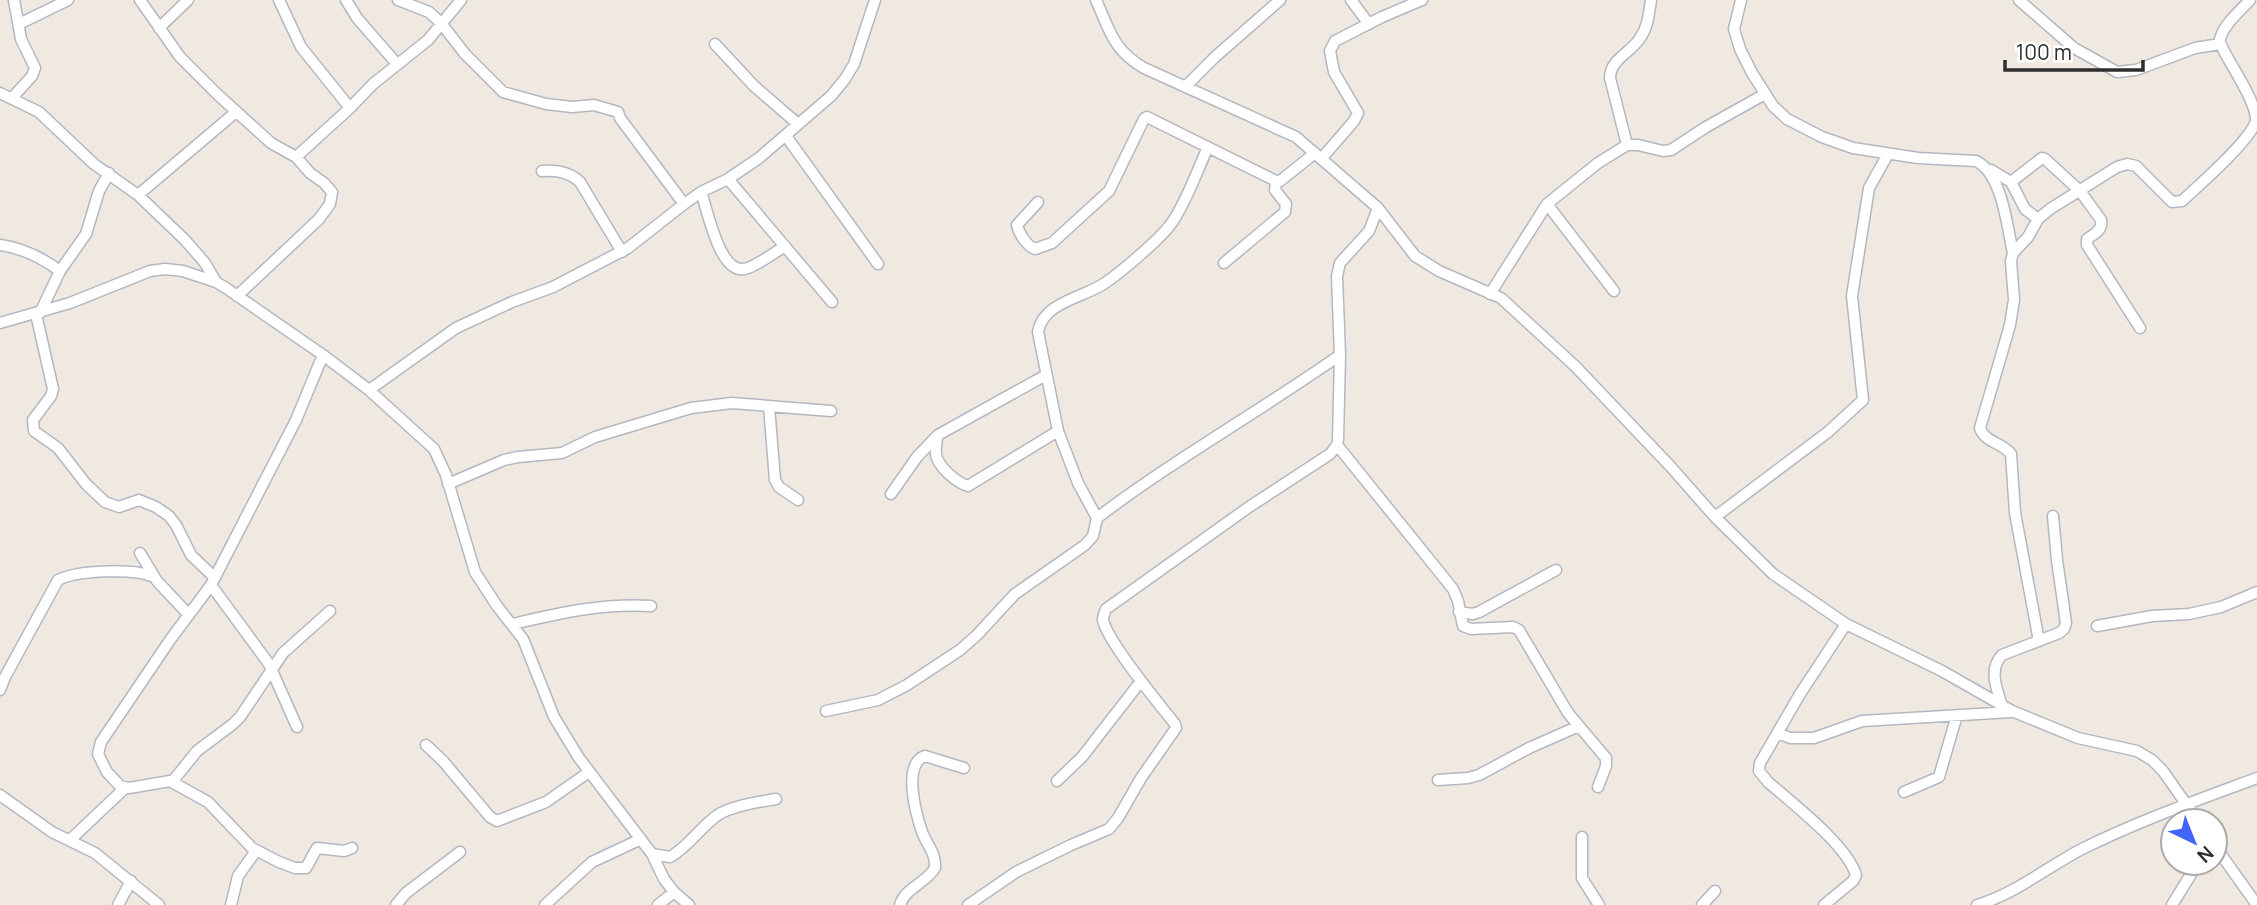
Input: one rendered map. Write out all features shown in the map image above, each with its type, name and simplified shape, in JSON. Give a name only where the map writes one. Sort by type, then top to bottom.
[{"type":"street","points":[[12,98],[32,76],[35,68],[20,39],[14,0]]},
{"type":"street","points":[[19,24],[68,0]]},
{"type":"street","points":[[140,0],[180,57],[271,143],[296,157],[310,173],[330,188],[330,204],[319,219],[237,296]]},
{"type":"street","points":[[159,28],[188,0]]},
{"type":"street","points":[[279,0],[301,47],[350,108]]},
{"type":"street","points":[[346,0],[397,64]]},
{"type":"street","points":[[398,0],[425,9],[442,23],[465,54],[503,92],[546,104],[572,107],[594,105],[618,112],[684,204]]},
{"type":"street","points":[[296,157],[373,84],[428,40],[461,0]]},
{"type":"street","points":[[369,390],[456,328],[512,302],[553,287],[622,252],[701,192],[728,179],[759,158],[831,96],[845,79],[854,64],[875,0]]},
{"type":"street","points":[[1096,0],[1118,46],[1128,59],[1296,137],[1378,208],[1415,256],[1439,271],[1501,298],[1575,366],[1715,517],[1773,574],[1846,624],[1942,671],[2007,709],[2078,738],[2137,751],[2152,760],[2189,807]]},
{"type":"street","points":[[1185,87],[1214,57],[1280,0]]},
{"type":"street","points":[[1351,0],[1369,24]]},
{"type":"street","points":[[1038,202],[1017,225],[1030,247],[1035,249],[1052,243],[1109,191],[1147,117],[1280,181],[1319,155],[1354,121],[1358,113],[1334,72],[1330,51],[1335,41],[1422,0]]},
{"type":"street","points":[[1627,145],[1610,70],[1615,62],[1638,42],[1645,30],[1651,0]]},
{"type":"street","points":[[1741,0],[1734,29],[1740,50],[1773,106],[1787,119],[1822,137],[1853,148],[1918,158],[1976,161],[2011,182],[2025,209],[2038,219]]},
{"type":"street","points":[[2019,0],[2074,48],[2117,72],[2136,70],[2195,48],[2220,44]]},
{"type":"street","points":[[2013,253],[2028,237],[2038,219],[2050,209],[2117,167],[2127,164],[2136,166],[2172,202],[2182,201],[2247,137],[2257,121],[2257,106],[2237,68],[2220,44],[2220,39],[2231,21],[2250,0]]},
{"type":"street","points":[[715,44],[754,86],[798,124]]},
{"type":"street","points":[[0,93],[39,112],[94,164],[138,195],[185,240],[205,263],[216,282]]},
{"type":"street","points":[[1490,294],[1547,204],[1581,175],[1627,145],[1671,150],[1765,94]]},
{"type":"street","points":[[138,195],[236,112]]},
{"type":"street","points":[[786,136],[878,264]]},
{"type":"street","points":[[826,711],[878,700],[907,685],[960,649],[1021,589],[1085,545],[1093,536],[1097,518],[1078,483],[1058,431],[1038,332],[1039,324],[1043,317],[1064,303],[1105,283],[1162,235],[1180,210],[1208,147]]},
{"type":"street","points":[[1715,517],[1828,432],[1863,400],[1852,296],[1868,188],[1888,154]]},
{"type":"street","points":[[2011,182],[2042,158],[2080,191],[2102,225],[2087,239],[2087,245],[2140,328]]},
{"type":"street","points":[[1988,168],[1999,194],[2013,253],[2011,261],[2014,300],[2010,325],[1980,428],[1983,436],[2006,448],[2011,454],[2015,513],[2039,641]]},
{"type":"street","points":[[542,171],[554,170],[580,182],[622,252]]},
{"type":"street","points":[[109,173],[99,191],[86,234],[60,271],[38,313],[53,389],[33,420],[34,431],[58,448],[86,485],[110,505],[119,507],[139,500],[169,516],[191,555],[213,582],[273,670],[298,727]]},
{"type":"street","points":[[728,179],[832,302]]},
{"type":"street","points":[[1224,263],[1285,212],[1286,204],[1275,190],[1276,181]]},
{"type":"street","points":[[701,192],[722,255],[729,265],[740,270],[748,268],[785,246]]},
{"type":"street","points":[[1547,204],[1614,291]]},
{"type":"street","points":[[968,905],[1016,872],[1109,829],[1176,729],[1113,638],[1103,620],[1106,609],[1249,507],[1330,454],[1337,445],[1340,355],[1337,276],[1340,263],[1369,231],[1378,208]]},
{"type":"street","points":[[0,245],[33,254],[60,271]]},
{"type":"street","points":[[0,323],[105,291],[150,271],[183,271],[216,282],[369,390],[430,444],[449,484],[475,572],[523,639],[554,718],[589,772],[652,854],[664,879],[689,905]]},
{"type":"street","points":[[125,788],[116,783],[107,772],[98,754],[99,745],[188,614],[213,582],[296,421],[323,355]]},
{"type":"street","points":[[1097,518],[1340,355]]},
{"type":"street","points":[[891,494],[917,457],[937,435],[1046,375]]},
{"type":"street","points":[[449,484],[504,460],[562,453],[595,437],[691,408],[732,403],[831,411]]},
{"type":"street","points":[[769,406],[775,480],[779,487],[798,500]]},
{"type":"street","points":[[937,435],[935,451],[938,462],[968,486],[1058,431]]},
{"type":"street","points":[[1337,445],[1445,579],[1458,601],[1461,622],[1467,628],[1516,627],[1568,713],[1606,758],[1606,766],[1598,787]]},
{"type":"street","points":[[2007,709],[1994,670],[1996,662],[2002,655],[2059,633],[2066,623],[2053,516]]},
{"type":"street","points":[[140,553],[154,577],[188,614]]},
{"type":"street","points":[[0,690],[60,579],[128,570],[154,577]]},
{"type":"street","points":[[1459,612],[1479,612],[1556,570]]},
{"type":"street","points":[[2097,626],[2221,607],[2257,592]]},
{"type":"street","points":[[513,624],[591,607],[651,606]]},
{"type":"street","points":[[172,782],[197,751],[233,724],[287,649],[330,611]]},
{"type":"street","points":[[1824,905],[1856,876],[1854,869],[1837,845],[1759,771],[1760,763],[1800,694],[1846,624]]},
{"type":"street","points":[[1057,781],[1085,754],[1141,681]]},
{"type":"street","points":[[1777,733],[1790,738],[1814,738],[1862,721],[2007,709]]},
{"type":"street","points":[[1904,792],[1939,777],[1957,715]]},
{"type":"street","points":[[1437,780],[1479,775],[1529,748],[1579,726]]},
{"type":"street","points":[[426,745],[490,817],[497,821],[546,802],[589,772]]},
{"type":"street","points":[[900,905],[904,896],[935,868],[934,855],[919,822],[912,789],[914,767],[919,759],[925,756],[964,768]]},
{"type":"street","points":[[1978,905],[2127,828],[2257,778]]},
{"type":"street","points":[[70,840],[125,788],[162,781],[172,782],[208,802],[256,851],[295,868],[307,867],[317,848],[344,851],[352,848]]},
{"type":"street","points":[[0,795],[52,832],[95,853],[159,905]]},
{"type":"street","points":[[652,854],[668,858],[673,856],[721,813],[755,802],[776,799]]},
{"type":"street","points":[[1582,837],[1583,878],[1599,905]]},
{"type":"street","points":[[545,905],[592,862],[641,839]]},
{"type":"street","points":[[231,905],[238,876],[256,851]]},
{"type":"street","points":[[396,905],[406,893],[460,852]]},
{"type":"street","points":[[2229,866],[2257,905]]},
{"type":"street","points":[[2172,905],[2189,877]]},
{"type":"street","points":[[118,905],[131,881]]},
{"type":"street","points":[[1702,905],[1715,891]]},
{"type":"street","points":[[658,905],[674,892]]}]
